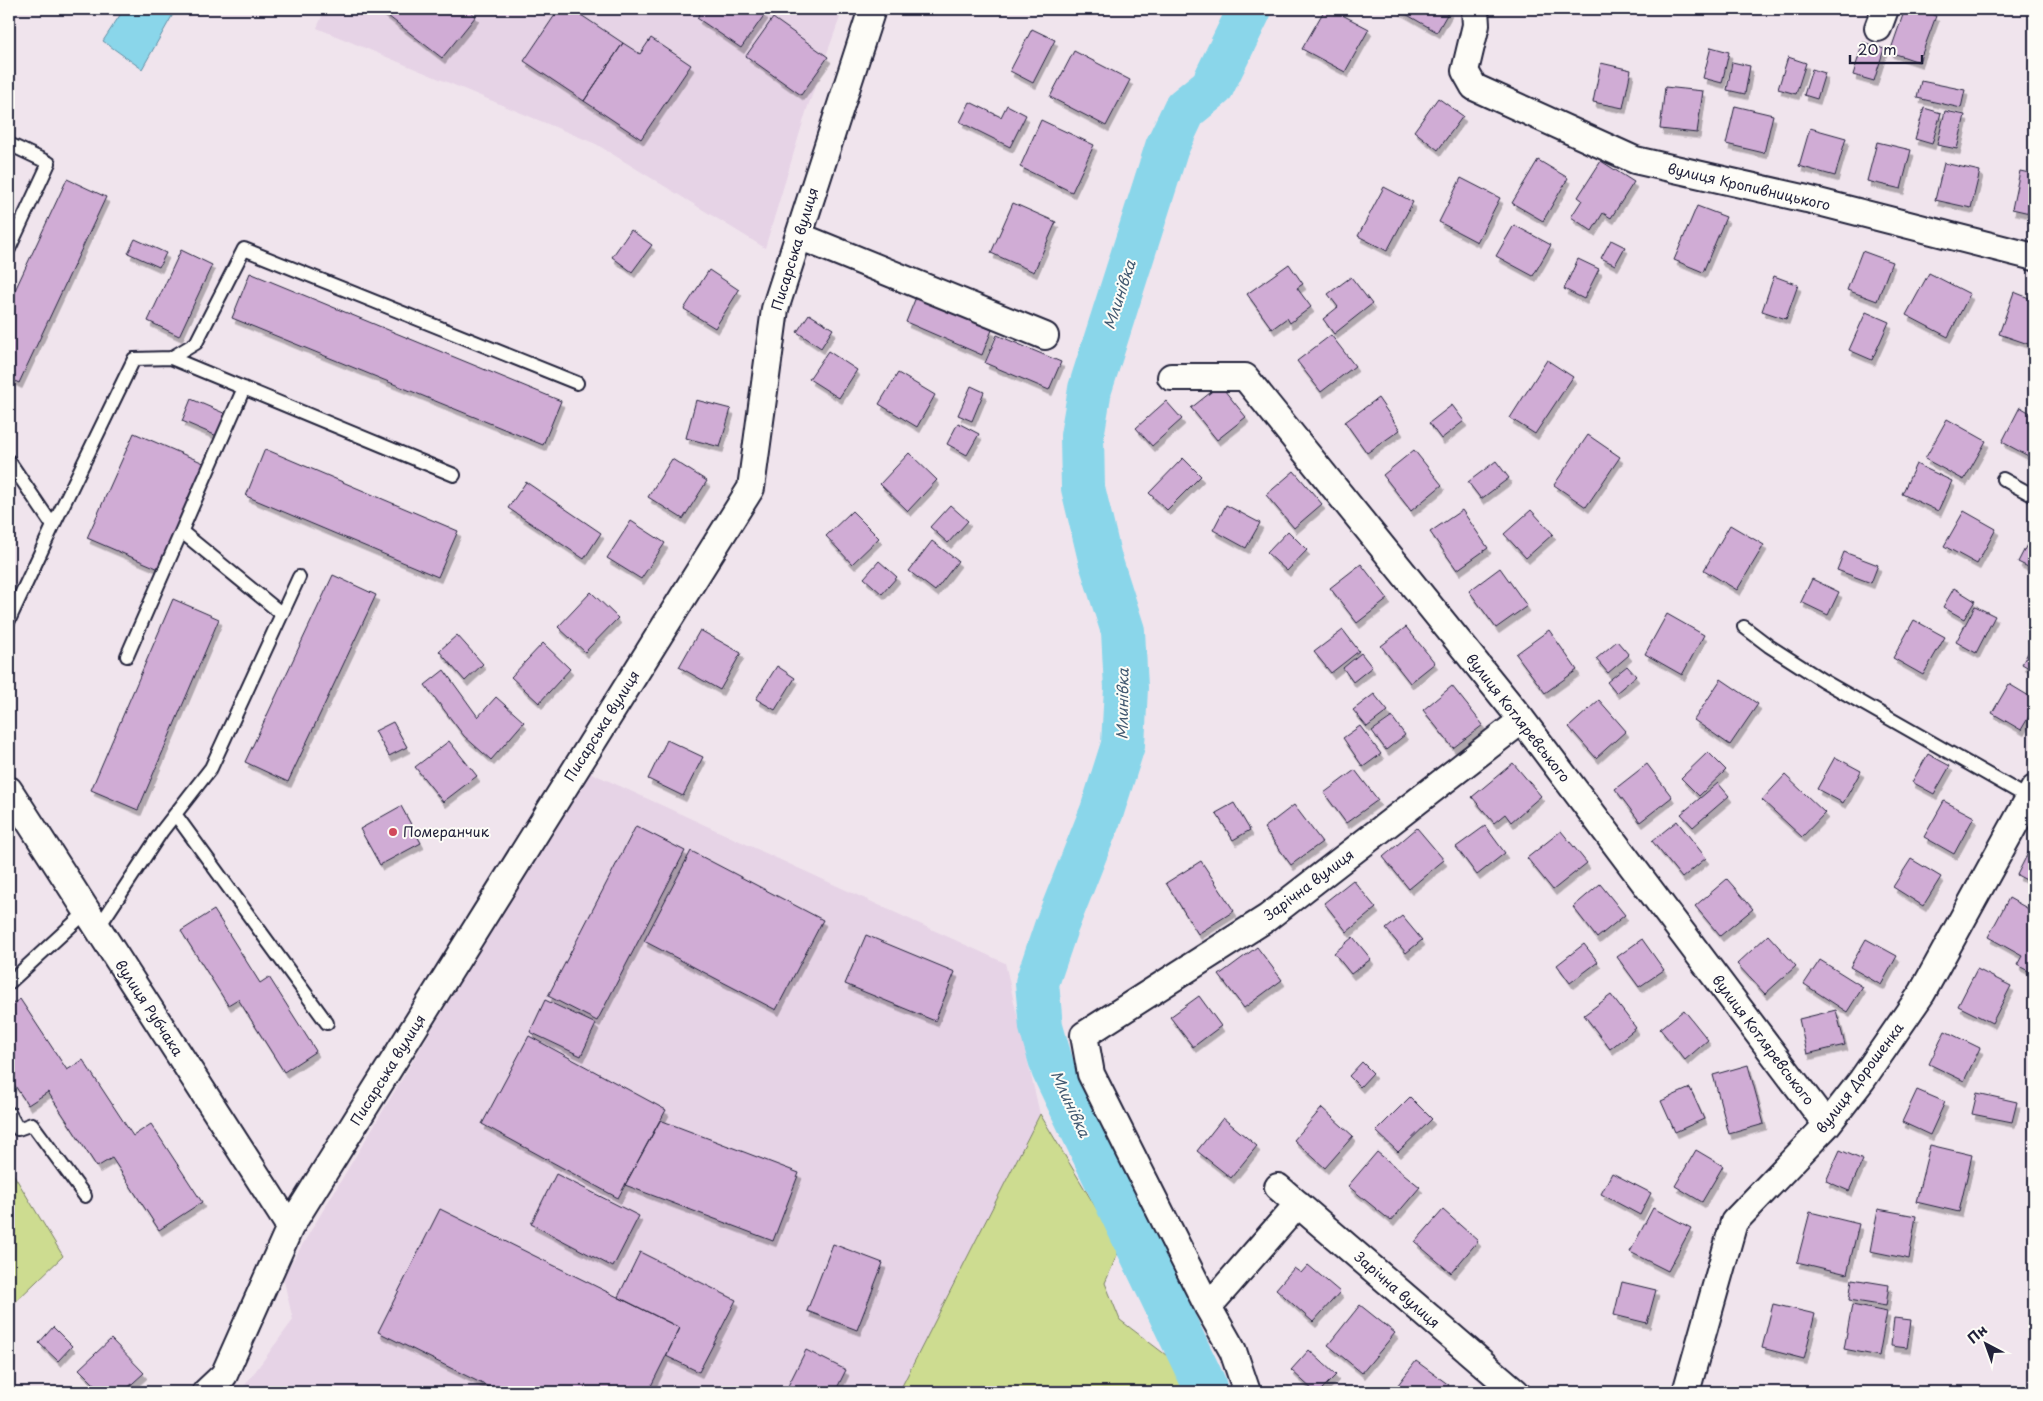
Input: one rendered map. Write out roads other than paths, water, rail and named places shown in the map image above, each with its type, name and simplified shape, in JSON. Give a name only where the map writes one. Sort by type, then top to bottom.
[{"type":"street","name":"Писарська вулиця","points":[[206,1392],[224,1375],[290,1227],[751,488],[775,309],[872,9]]},
{"type":"street","name":"вулиця Кропивницького","points":[[1474,9],[1476,25],[1465,71],[1474,87],[1636,160],[1807,199],[2034,257]]},
{"type":"street","points":[[798,236],[1045,336]]},
{"type":"street","name":"вулиця Котляревського","points":[[1171,377],[1246,377],[1522,720],[1828,1125]]},
{"type":"street","name":"Зарічна вулиця","points":[[1208,1307],[1091,1074],[1084,1036],[1267,918],[1522,720]]},
{"type":"street","name":"вулиця Рубчака","points":[[9,790],[290,1227]]},
{"type":"street","name":"вулиця Дорошенка","points":[[1686,1392],[1734,1222],[1828,1125],[1862,1080],[1922,993],[2032,794]]},
{"type":"street","name":"Зарічна вулиця","points":[[1278,1187],[1516,1392]]},
{"type":"street","points":[[1247,1392],[1233,1351],[1208,1307],[1298,1204]]},
{"type":"lane","points":[[9,144],[49,163],[9,249]]},
{"type":"lane","points":[[171,358],[196,343],[244,249],[577,383]]},
{"type":"lane","points":[[9,620],[134,359],[171,358],[454,476]]},
{"type":"lane","points":[[127,656],[244,388]]},
{"type":"lane","points":[[9,461],[53,526]]},
{"type":"lane","points":[[2003,479],[2034,496]]},
{"type":"lane","points":[[182,532],[282,614]]},
{"type":"lane","points":[[9,983],[92,920],[211,768],[299,577]]},
{"type":"lane","points":[[1744,627],[1769,646],[1822,680],[2032,794]]},
{"type":"lane","points":[[175,814],[327,1024]]},
{"type":"lane","points":[[9,1113],[18,1128],[32,1124],[84,1196]]},
{"type":"water","points":[[124,9],[176,9],[142,69],[103,41]]},
{"type":"waterway","name":"Млинівка","points":[[1206,1392],[1204,1384],[1053,1069],[1041,1027],[1037,983],[1056,927],[1102,811],[1123,745],[1126,688],[1123,631],[1100,559],[1083,488],[1082,436],[1090,389],[1167,147],[1185,109],[1212,87],[1250,9]]},
{"type":"place","name":"Померанчик","points":[[393,832]]}]
